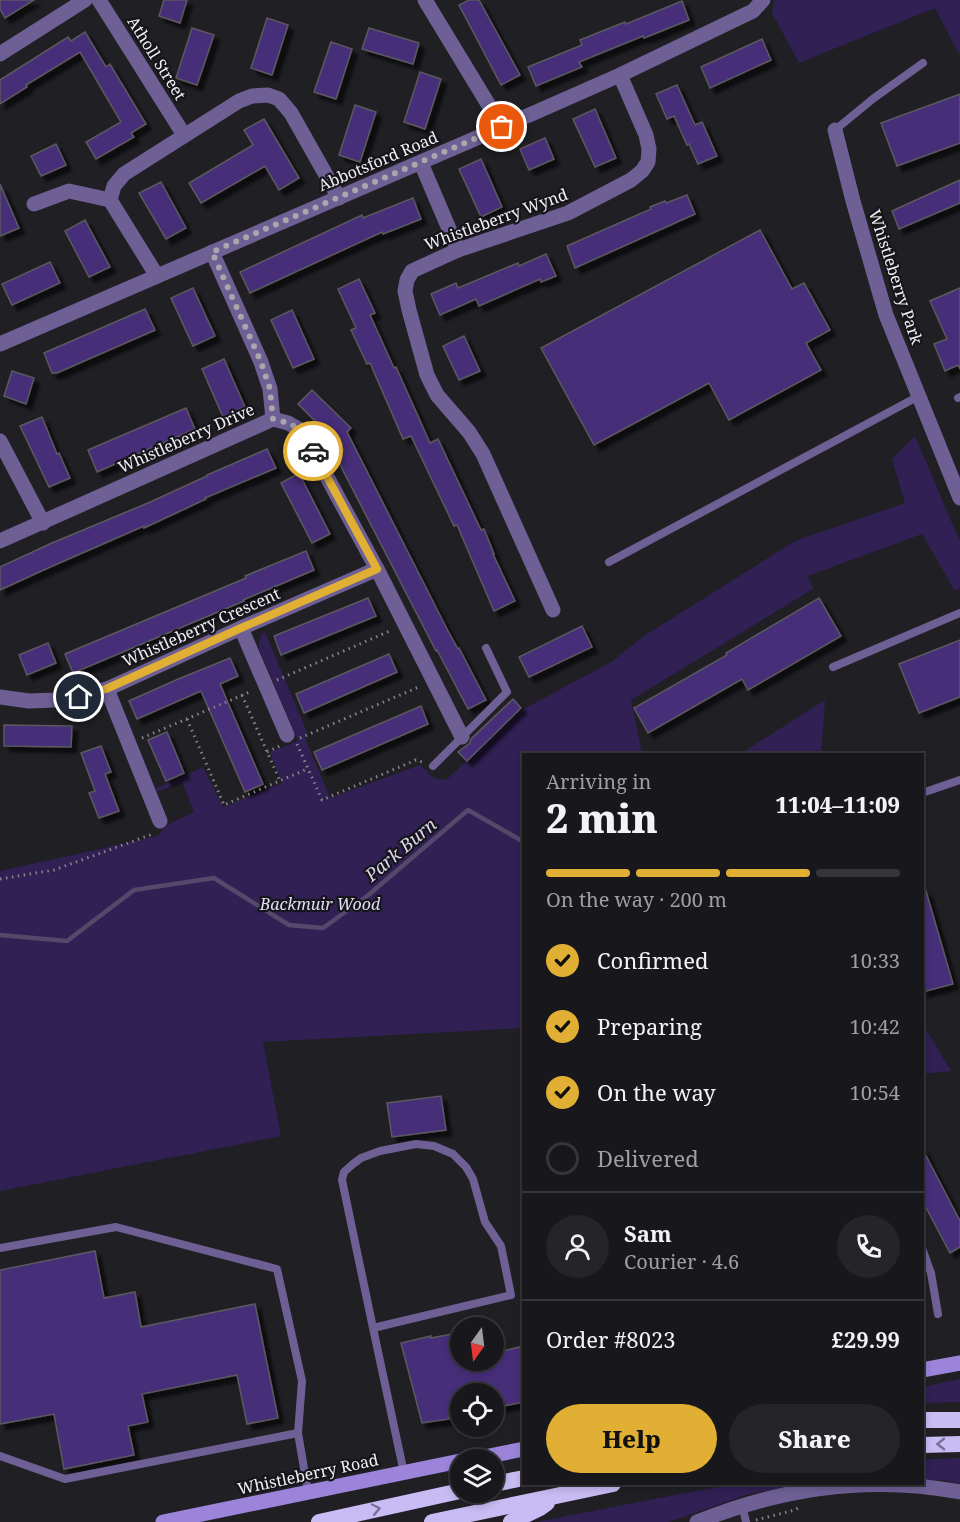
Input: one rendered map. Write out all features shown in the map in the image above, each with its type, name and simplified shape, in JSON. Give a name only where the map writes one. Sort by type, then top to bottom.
[{"type":"highway","points":[[924,1420],[960,1420]]},
{"type":"highway","points":[[924,1445],[960,1444]]},
{"type":"highway","points":[[504,1482],[522,1478]]},
{"type":"highway","points":[[432,1522],[608,1485]]},
{"type":"highway","points":[[319,1522],[450,1493]]},
{"type":"highway","points":[[511,1522],[540,1508],[558,1495]]},
{"type":"main road","points":[[924,1370],[960,1363]]},
{"type":"main road","points":[[504,1453],[522,1449]]},
{"type":"main road","name":"Whistleberry Road","points":[[163,1522],[450,1463]]},
{"type":"street","points":[[0,54],[86,0]]},
{"type":"street","name":"Atholl Street","points":[[99,0],[184,135]]},
{"type":"street","points":[[425,0],[502,127]]},
{"type":"street","name":"Abbotsford Road","points":[[0,344],[620,75],[753,11],[763,0]]},
{"type":"street","name":"Whistleberry Wynd","points":[[552,610],[483,454],[470,432],[437,394],[427,375],[405,291],[412,271],[458,250],[568,213],[631,180],[642,171],[648,162],[649,149],[646,135],[620,75]]},
{"type":"street","points":[[110,200],[114,186],[123,174],[239,101],[252,96],[268,95],[279,99],[291,113],[339,198]]},
{"type":"street","name":"Whistleberry Park","points":[[835,130],[886,315],[960,497]]},
{"type":"street","points":[[421,163],[458,250]]},
{"type":"street","points":[[34,204],[69,191],[110,200],[158,276]]},
{"type":"street","points":[[212,252],[261,362],[270,389],[273,419]]},
{"type":"street","name":"Whistleberry Drive","points":[[0,542],[273,419],[288,423],[302,431],[377,569],[462,737]]},
{"type":"street","points":[[0,441],[43,523]]},
{"type":"street","name":"Whistleberry Crescent","points":[[0,697],[29,701],[56,700],[79,697],[106,689],[377,569]]},
{"type":"street","points":[[241,628],[286,739]]},
{"type":"street","points":[[106,689],[160,821]]},
{"type":"street","points":[[697,1522],[742,1505],[800,1491],[854,1485],[904,1485],[960,1492]]},
{"type":"lane","points":[[835,130],[874,98],[923,63]]},
{"type":"lane","points":[[609,562],[919,396]]},
{"type":"lane","points":[[833,667],[960,613]]},
{"type":"lane","points":[[433,766],[507,693],[486,648]]},
{"type":"lane","points":[[924,792],[960,780]]},
{"type":"lane","points":[[373,1328],[511,1295],[501,1246],[485,1222],[473,1179],[466,1167],[453,1154],[434,1146],[417,1144],[380,1151],[361,1158],[344,1172],[342,1180],[373,1328],[404,1473]]},
{"type":"lane","points":[[0,1248],[116,1227],[277,1269],[302,1380],[298,1434],[308,1492]]},
{"type":"lane","points":[[924,1254],[931,1273],[938,1314]]},
{"type":"lane","points":[[0,1456],[65,1479],[298,1434]]},
{"type":"lane","points":[[742,1505],[748,1522]]},
{"type":"path","points":[[129,744],[405,624]]},
{"type":"path","points":[[433,766],[416,760],[322,800],[295,740],[434,681]]},
{"type":"path","points":[[242,695],[280,781]]},
{"type":"path","points":[[187,719],[224,805],[307,769]]},
{"type":"path","points":[[267,752],[286,739]]},
{"type":"path","points":[[0,879],[54,870],[159,832],[160,821]]},
{"type":"path","points":[[748,1522],[795,1510],[801,1505]]},
{"type":"green space","points":[[774,0],[960,0],[960,56],[935,8],[799,63],[772,13]]},
{"type":"green space","name":"Backmuir Wood","points":[[915,436],[960,542],[960,588],[955,591],[922,534],[808,576],[813,589],[631,700],[642,753],[522,753],[522,1028],[263,1042],[281,1136],[0,1191],[0,871],[158,836],[165,826],[194,812],[182,782],[157,792],[155,789],[203,767],[223,807],[282,783],[270,752],[298,741],[259,649],[262,634],[265,632],[307,732],[305,738],[330,798],[420,765],[434,778],[446,780],[522,710],[611,662],[644,636],[795,541],[905,503],[892,459]]},
{"type":"green space","points":[[825,700],[821,753],[742,753]]},
{"type":"green space","points":[[924,1026],[951,1071],[924,1074]]},
{"type":"green space","points":[[960,1379],[960,1402],[924,1403],[924,1387]]},
{"type":"green space","points":[[960,1458],[960,1484],[942,1480],[924,1480],[924,1461]]},
{"type":"green space","points":[[733,1485],[804,1485],[749,1494],[669,1522],[536,1522]]},
{"type":"building","points":[[0,0],[34,0],[5,18],[0,9]]},
{"type":"building","points":[[164,0],[187,0],[180,23],[159,16]]},
{"type":"building","points":[[469,0],[479,0],[520,75],[501,85],[459,5]]},
{"type":"building","points":[[682,1],[689,20],[579,62],[582,67],[536,86],[528,67],[582,45],[580,40]]},
{"type":"building","points":[[267,18],[288,25],[272,75],[251,68]]},
{"type":"building","points":[[192,28],[214,35],[197,85],[176,78]]},
{"type":"building","points":[[369,28],[419,43],[413,64],[362,49]]},
{"type":"building","points":[[85,32],[106,67],[110,64],[146,124],[131,133],[134,137],[96,159],[86,142],[121,122],[80,52],[0,104],[0,80],[68,37],[71,41]]},
{"type":"building","points":[[762,39],[771,60],[710,88],[701,67]]},
{"type":"building","points":[[331,42],[352,49],[336,99],[314,92]]},
{"type":"building","points":[[420,72],[441,79],[425,129],[404,122]]},
{"type":"building","points":[[677,85],[695,125],[702,122],[717,156],[698,164],[674,116],[667,119],[656,94]]},
{"type":"building","points":[[960,94],[960,143],[897,166],[881,123]]},
{"type":"building","points":[[355,105],[376,112],[360,162],[339,155]]},
{"type":"building","points":[[595,109],[616,158],[595,167],[573,119]]},
{"type":"building","points":[[264,119],[299,178],[279,190],[265,166],[201,203],[189,183],[253,145],[244,130]]},
{"type":"building","points":[[545,138],[554,159],[529,170],[520,149]]},
{"type":"building","points":[[56,144],[66,165],[41,176],[31,156]]},
{"type":"building","points":[[481,159],[502,207],[481,217],[459,169]]},
{"type":"building","points":[[960,180],[960,203],[899,229],[892,211]]},
{"type":"building","points":[[161,182],[186,228],[166,239],[139,193]]},
{"type":"building","points":[[0,184],[19,228],[0,236]]},
{"type":"building","points":[[687,195],[695,214],[575,268],[567,246],[651,209],[650,207]]},
{"type":"building","points":[[413,198],[421,219],[383,234],[382,232],[250,293],[240,272],[362,215],[363,218]]},
{"type":"building","points":[[85,220],[110,267],[89,277],[65,231]]},
{"type":"building","points":[[760,230],[792,289],[804,283],[830,330],[806,343],[821,370],[729,420],[709,383],[594,445],[541,348]]},
{"type":"building","points":[[546,254],[556,276],[541,282],[540,279],[479,306],[476,299],[440,315],[431,294],[456,283],[458,288]]},
{"type":"building","points":[[50,262],[60,283],[12,305],[2,284]]},
{"type":"building","points":[[359,279],[375,313],[370,315],[430,443],[438,439],[481,530],[484,529],[515,601],[494,611],[457,525],[454,526],[411,436],[403,439],[370,363],[367,364],[351,330],[356,328],[338,289]]},
{"type":"building","points":[[193,288],[215,336],[193,346],[171,298]]},
{"type":"building","points":[[960,288],[960,369],[958,365],[945,371],[934,344],[947,339],[930,301]]},
{"type":"building","points":[[145,309],[155,330],[57,373],[52,373],[44,353]]},
{"type":"building","points":[[292,310],[314,359],[293,368],[271,320]]},
{"type":"building","points":[[464,336],[480,371],[459,380],[443,346]]},
{"type":"building","points":[[224,359],[245,407],[223,417],[202,369]]},
{"type":"building","points":[[12,371],[34,378],[26,404],[4,396]]},
{"type":"building","points":[[312,390],[351,428],[347,432],[448,631],[486,700],[468,709],[335,455],[344,450],[298,404]]},
{"type":"building","points":[[186,408],[195,429],[97,472],[88,450]]},
{"type":"building","points":[[42,417],[57,454],[59,453],[70,478],[49,487],[20,426]]},
{"type":"building","points":[[267,449],[276,468],[0,590],[0,567]]},
{"type":"building","points":[[299,473],[330,534],[312,543],[281,483]]},
{"type":"building","points":[[306,551],[314,570],[73,673],[65,654]]},
{"type":"building","points":[[368,598],[376,616],[281,655],[274,636]]},
{"type":"building","points":[[819,598],[841,636],[748,690],[742,679],[648,733],[634,708],[727,655],[726,653]]},
{"type":"building","points":[[582,626],[592,647],[529,677],[519,657]]},
{"type":"building","points":[[960,640],[960,697],[919,713],[899,664]]},
{"type":"building","points":[[48,643],[56,663],[27,675],[19,655]]},
{"type":"building","points":[[389,654],[397,672],[304,713],[296,694]]},
{"type":"building","points":[[230,658],[238,676],[220,684],[263,784],[245,792],[201,691],[137,719],[129,701]]},
{"type":"building","points":[[513,699],[521,708],[467,761],[458,752],[470,743],[471,739]]},
{"type":"building","points":[[421,706],[428,724],[322,770],[314,752]]},
{"type":"building","points":[[4,725],[72,726],[71,747],[4,746]]},
{"type":"building","points":[[167,732],[184,773],[166,781],[148,740]]},
{"type":"building","points":[[101,746],[111,772],[105,774],[119,811],[99,818],[89,793],[95,791],[81,753]]},
{"type":"building","points":[[924,891],[926,891],[953,984],[924,991]]},
{"type":"building","points":[[441,1096],[446,1130],[392,1137],[387,1103]]},
{"type":"building","points":[[924,1152],[960,1221],[960,1247],[950,1253],[924,1204]]},
{"type":"building","points":[[95,1251],[104,1298],[135,1292],[141,1327],[255,1304],[278,1418],[247,1424],[237,1375],[142,1394],[148,1422],[128,1426],[134,1455],[64,1469],[54,1414],[0,1424],[0,1270]]},
{"type":"building","points":[[450,1334],[450,1371],[504,1371],[504,1351],[522,1346],[522,1402],[504,1406],[504,1383],[450,1383],[449,1419],[422,1423],[401,1343],[431,1336],[431,1338]]},
{"type":"waterway","name":"Park Burn","points":[[0,935],[67,941],[134,890],[214,878],[289,925],[323,928],[366,897],[468,810],[522,841]]},
{"type":"way so far","points":[[313,451],[302,431],[288,423],[273,419],[270,389],[261,362],[212,252],[502,127]]},
{"type":"route","points":[[79,697],[106,689],[377,569],[313,451]]}]
